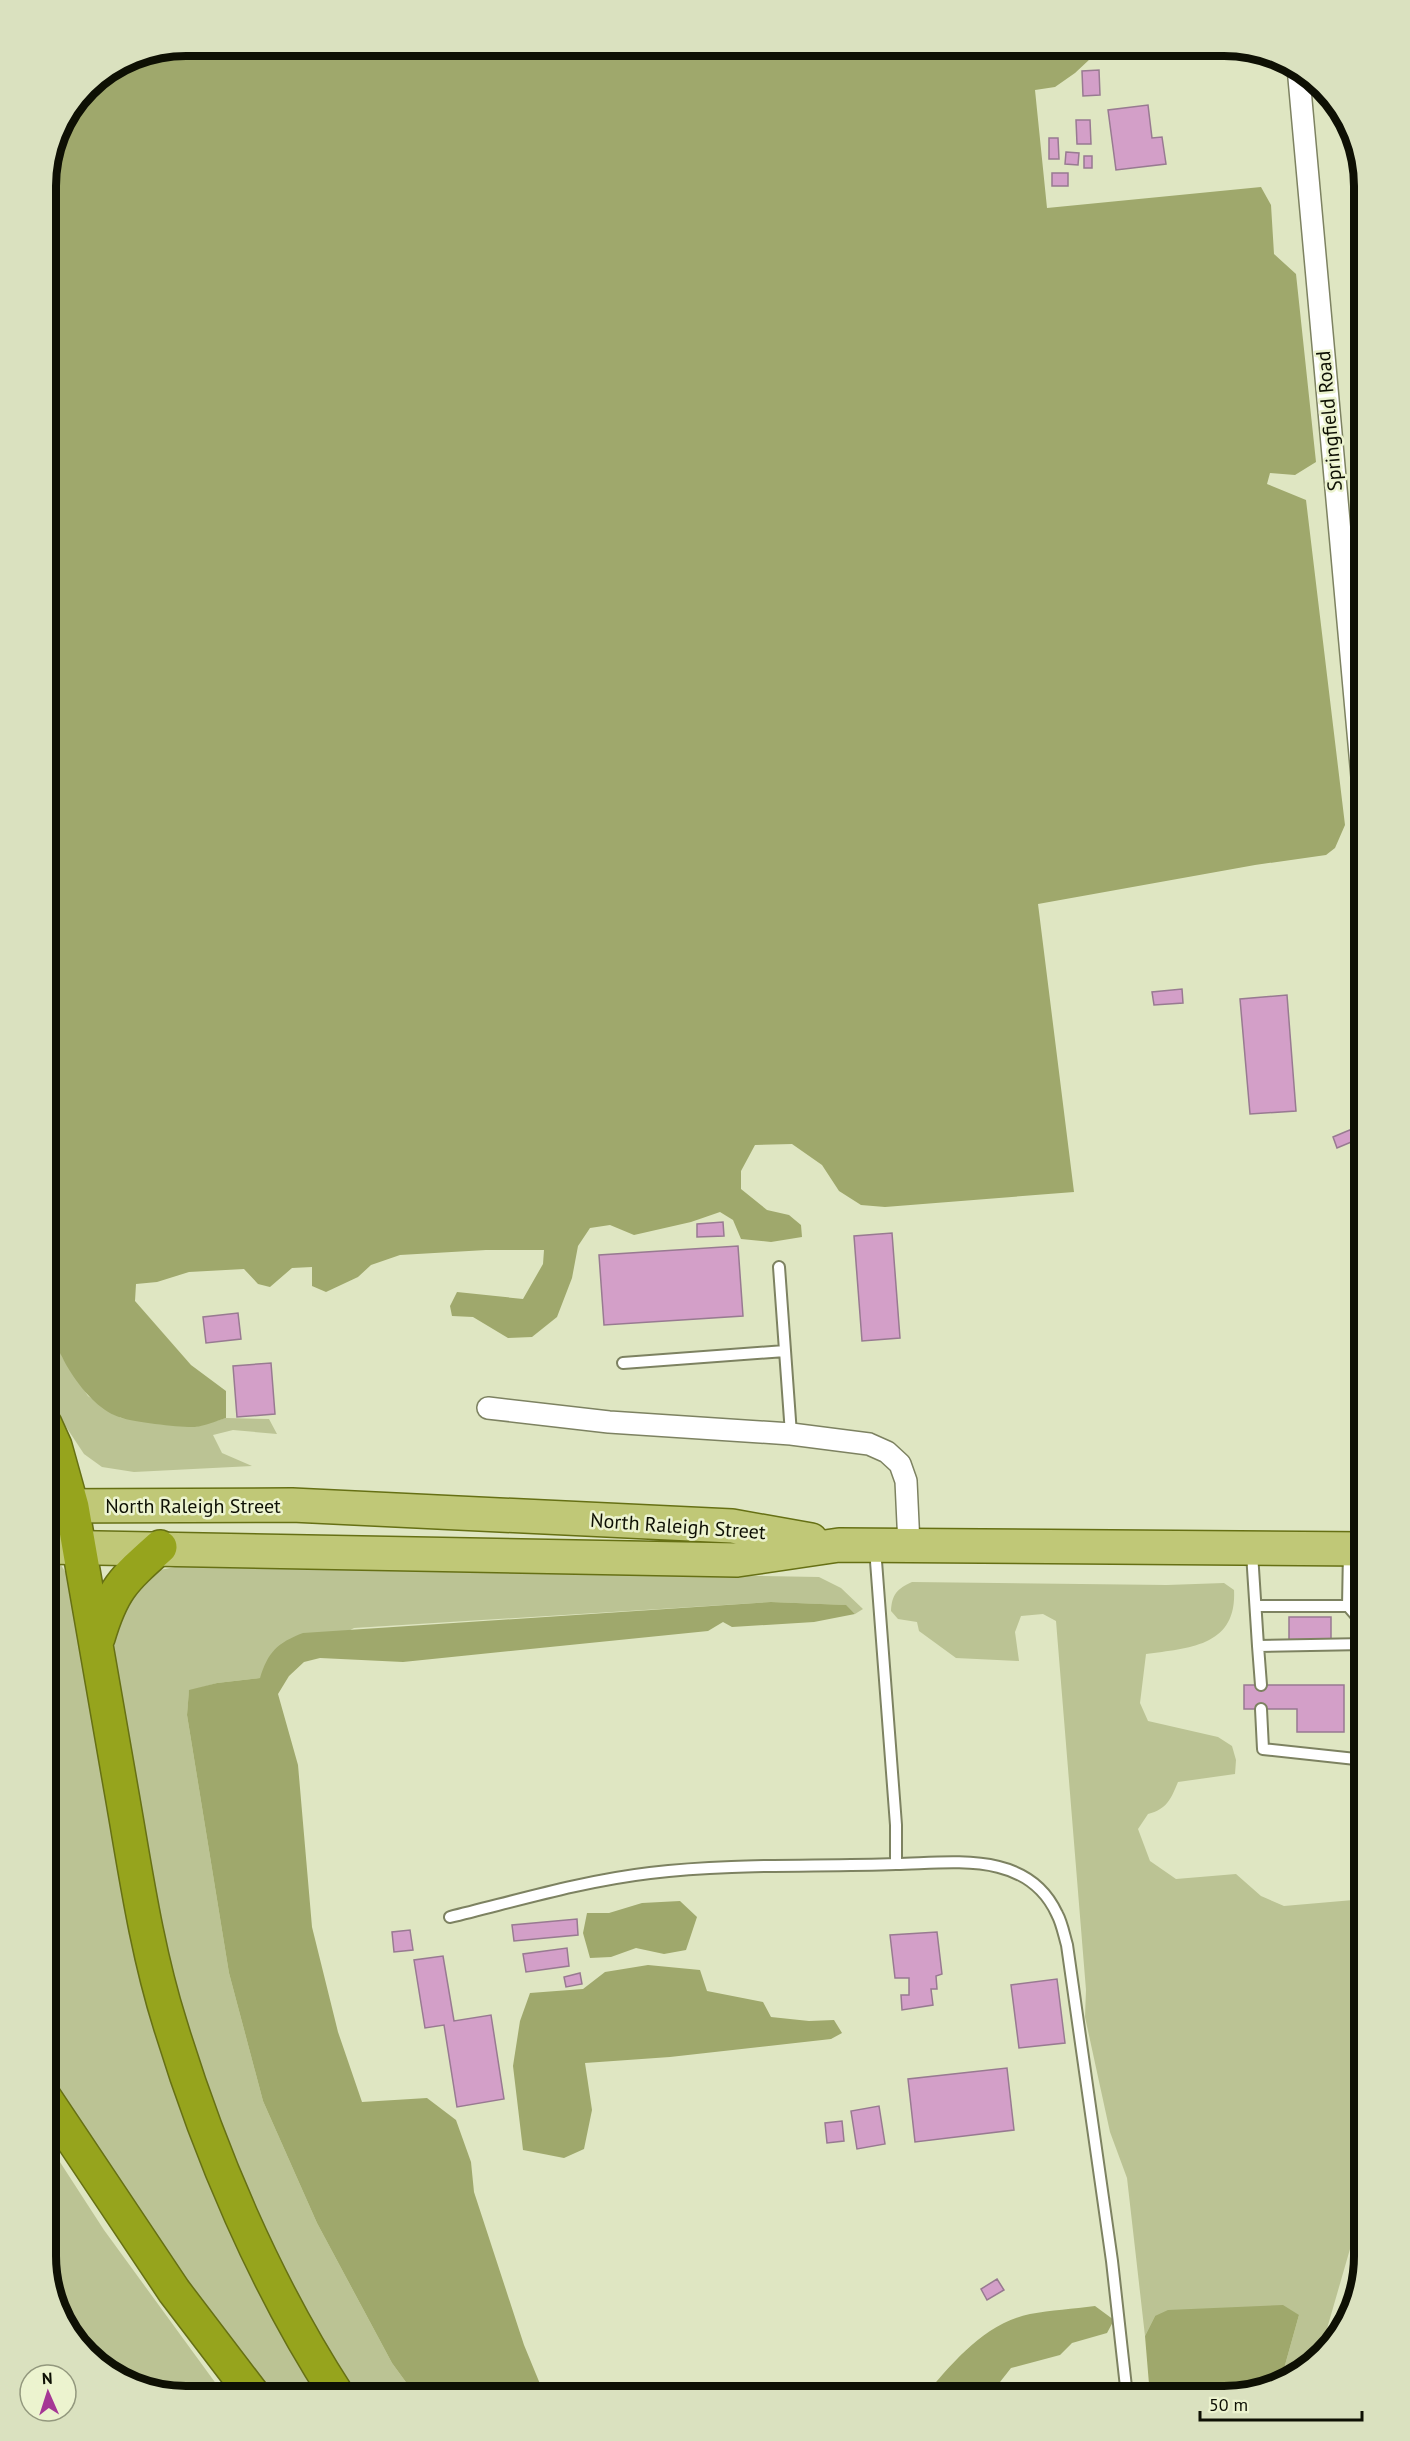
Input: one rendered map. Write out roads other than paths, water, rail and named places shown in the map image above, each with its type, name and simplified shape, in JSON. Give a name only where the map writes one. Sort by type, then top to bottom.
[{"type":"highway","points":[[56,1461],[59,1506],[79,1548],[145,1927],[169,2023],[216,2158],[284,2301],[331,2385]]},
{"type":"highway","points":[[96,1643],[107,1605],[123,1580],[160,1547]]},
{"type":"highway","points":[[56,2114],[174,2291],[246,2385]]},
{"type":"main road","name":"North Raleigh Street","points":[[59,1506],[292,1505],[721,1525],[839,1545]]},
{"type":"main road","name":"North Raleigh Street","points":[[56,1547],[160,1547],[737,1560],[839,1545]]},
{"type":"main road","points":[[839,1545],[1354,1549]]},
{"type":"street","name":"Springfield Road","points":[[1299,79],[1354,656]]},
{"type":"street","points":[[488,1408],[609,1422],[791,1434],[869,1444],[887,1452],[900,1464],[906,1481],[909,1545]]},
{"type":"lane","points":[[779,1267],[791,1434]]},
{"type":"lane","points":[[623,1363],[785,1351]]},
{"type":"lane","points":[[875,1545],[896,1825],[896,1864]]},
{"type":"lane","points":[[1252,1548],[1261,1685]]},
{"type":"lane","points":[[1354,1568],[1348,1606],[1354,1613]]},
{"type":"lane","points":[[1256,1606],[1310,1611],[1348,1606]]},
{"type":"lane","points":[[1258,1646],[1310,1642],[1354,1644]]},
{"type":"lane","points":[[1261,1708],[1263,1749],[1354,1759]]},
{"type":"lane","points":[[450,1917],[590,1884],[648,1873],[701,1868],[997,1864],[1019,1872],[1042,1891],[1057,1914],[1067,1945],[1112,2261],[1126,2386]]}]
